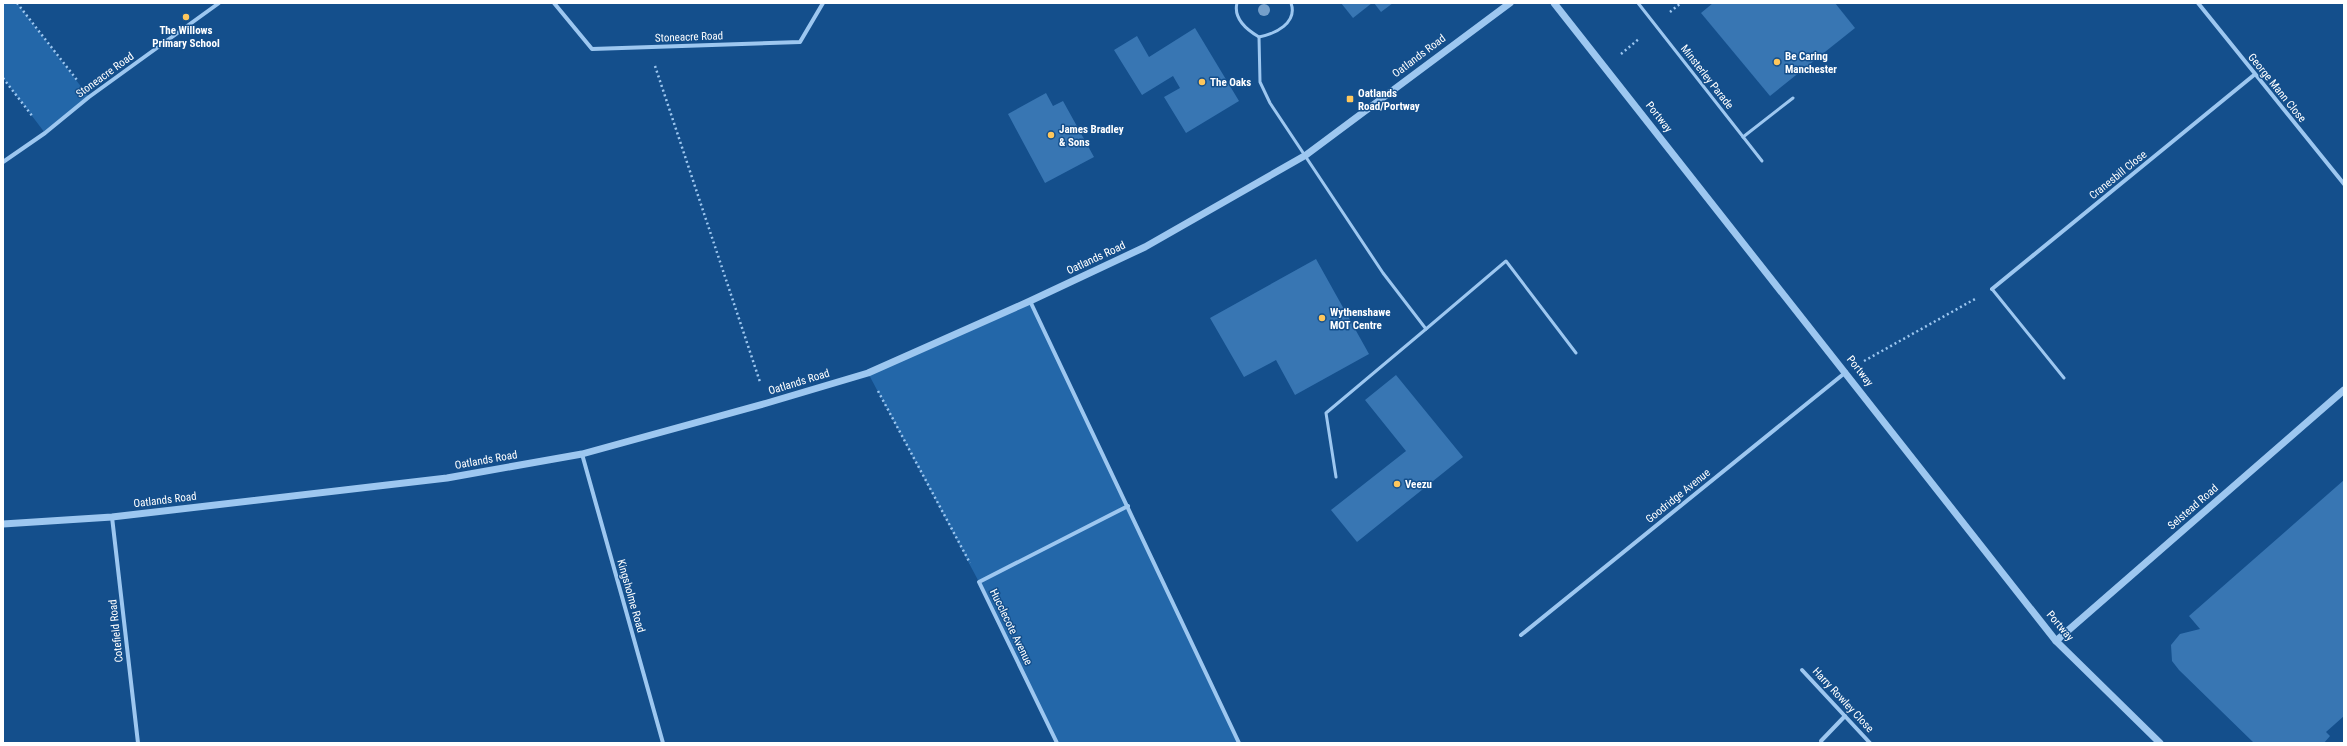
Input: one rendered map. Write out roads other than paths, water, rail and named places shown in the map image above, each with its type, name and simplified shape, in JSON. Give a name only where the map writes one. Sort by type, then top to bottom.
[{"type":"street","name":"Stoneacre Road","points":[[3,162],[45,133],[89,97],[219,3]]},
{"type":"street","name":"Stoneacre Road","points":[[554,3],[592,49],[800,42],[823,3]]},
{"type":"street","name":"Oatlands Road","points":[[3,524],[112,517],[448,478],[582,454],[768,404],[868,373],[1030,302],[1145,247],[1306,155],[1510,3]]},
{"type":"street","name":"Portway","points":[[1554,3],[1846,371],[2056,641],[2160,743]]},
{"type":"street","name":"George Mann Close","points":[[2198,3],[2254,75],[2344,184]]},
{"type":"street","name":"Cranesbill Close","points":[[1992,289],[2254,75]]},
{"type":"street","points":[[1030,302],[1239,743]]},
{"type":"street","name":"Goodridge Avenue","points":[[1521,635],[1846,371]]},
{"type":"street","name":"Selstead Road","points":[[2056,641],[2344,390]]},
{"type":"street","name":"Kingsholme Road","points":[[582,454],[663,743]]},
{"type":"street","name":"Hucclecote Avenue","points":[[1057,743],[979,582],[1128,506]]},
{"type":"street","name":"Cotefield Road","points":[[112,517],[138,743]]},
{"type":"street","name":"Harry Rowley Close","points":[[1802,670],[1870,743]]},
{"type":"street","points":[[1821,741],[1845,716]]},
{"type":"lane","points":[[1237,3],[1237,14],[1242,23],[1248,30],[1259,37],[1270,35],[1287,24],[1292,16],[1291,3]]},
{"type":"lane","name":"Minsterley Parade","points":[[1638,3],[1762,161]]},
{"type":"lane","points":[[1259,37],[1260,82],[1270,103],[1383,273],[1426,328]]},
{"type":"lane","points":[[1743,137],[1793,98]]},
{"type":"lane","points":[[1336,477],[1326,413],[1506,261],[1576,353]]},
{"type":"lane","points":[[1992,289],[2064,378]]},
{"type":"place","name":"The Willows Primary School","points":[[186,17]]},
{"type":"place","name":"Be Caring Manchester","points":[[1777,62]]},
{"type":"place","name":"The Oaks","points":[[1202,82]]},
{"type":"place","name":"Oatlands Road/Portway","points":[[1350,99]]},
{"type":"place","name":"James Bradley & Sons","points":[[1051,135]]},
{"type":"place","name":"Wythenshawe MOT Centre","points":[[1322,318]]},
{"type":"place","name":"Veezu","points":[[1397,484]]}]
